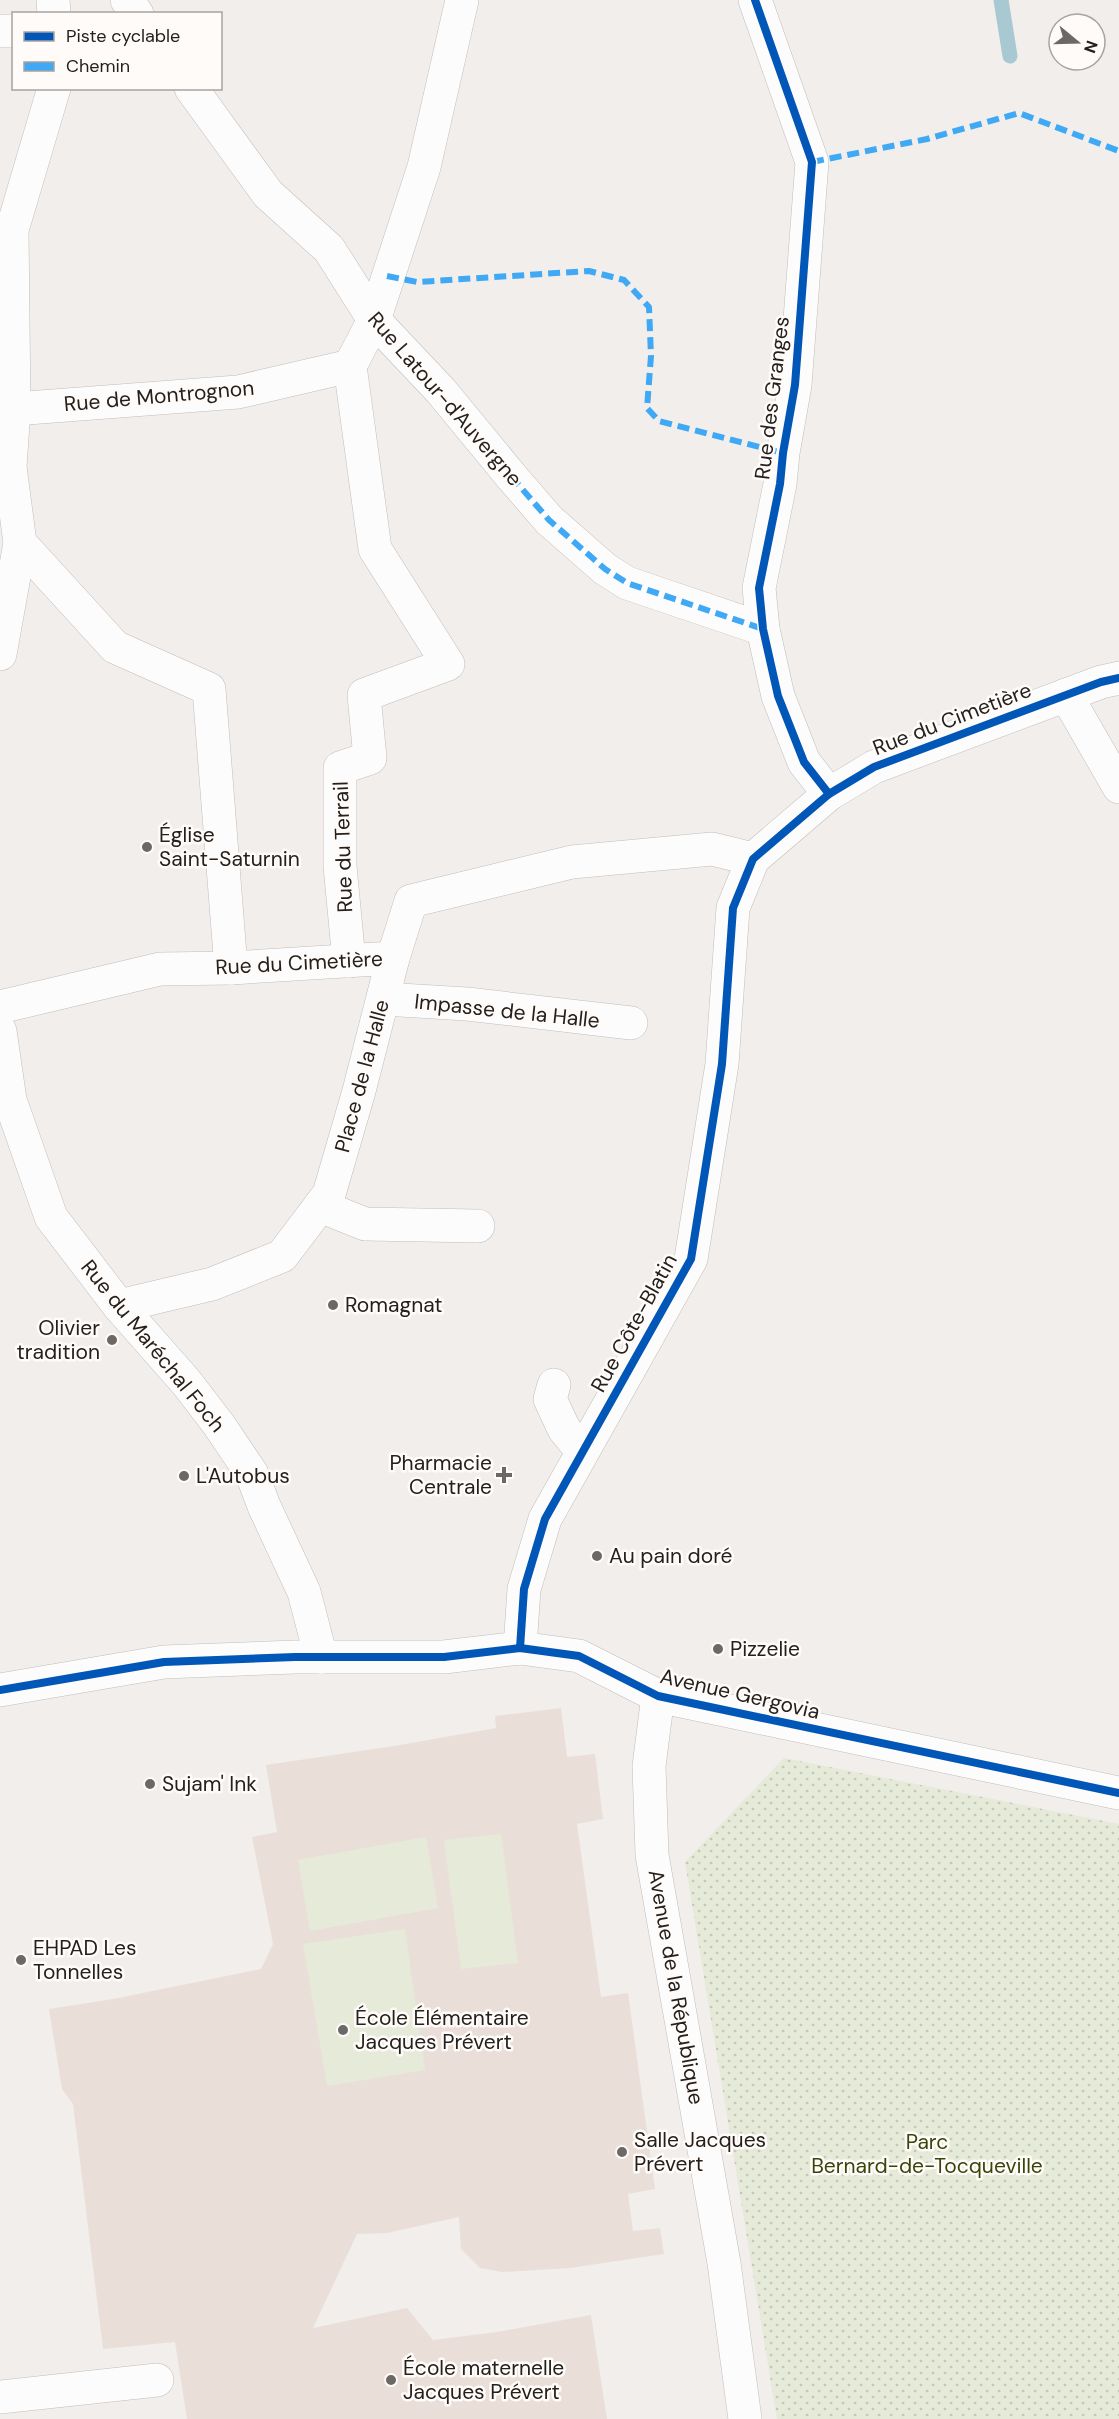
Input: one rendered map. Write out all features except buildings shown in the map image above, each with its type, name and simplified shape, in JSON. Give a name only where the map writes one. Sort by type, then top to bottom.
[{"type":"street","points":[[350,366],[374,320],[424,167],[462,0]]},
{"type":"street","name":"Rue des Granges","points":[[754,0],[812,162],[795,384],[780,484],[759,588],[763,629],[778,696],[804,762],[829,794]]},
{"type":"street","points":[[0,654],[20,543],[5,466],[14,409],[12,230],[53,90]]},
{"type":"street","name":"Rue Latour-d'Auvergne","points":[[192,90],[268,194],[329,249],[374,320],[441,391],[549,520],[604,569],[627,583],[763,629]]},
{"type":"street","name":"Rue de Montrognon","points":[[14,409],[238,392],[350,366]]},
{"type":"street","name":"Rue du Terrail","points":[[349,961],[340,866],[340,768],[370,758],[364,695],[448,664],[375,549],[350,366]]},
{"type":"street","points":[[20,543],[115,647],[209,689],[231,968]]},
{"type":"street","name":"Rue du Cimetière","points":[[0,1007],[160,969],[231,968],[393,958],[411,901],[572,862],[712,849],[753,859],[829,794],[874,767],[1101,682],[1119,678]]},
{"type":"street","points":[[1066,695],[1119,787]]},
{"type":"street","name":"Rue Côte-Blatin","points":[[520,1648],[524,1589],[545,1519],[691,1259],[722,1064],[733,908],[753,859]]},
{"type":"street","name":"Place de la Halle","points":[[325,1200],[359,1091],[393,958]]},
{"type":"street","name":"Impasse de la Halle","points":[[383,999],[466,1004],[631,1023]]},
{"type":"street","name":"Rue du Maréchal Foch","points":[[0,1031],[5,1101],[51,1217],[119,1306],[186,1382],[252,1474],[264,1506],[304,1592],[321,1657]]},
{"type":"street","points":[[119,1306],[212,1284],[282,1256],[325,1200],[365,1224],[478,1226]]},
{"type":"street","points":[[554,1385],[550,1399],[564,1429],[582,1451]]},
{"type":"street","name":"Avenue Gergovia","points":[[0,1690],[164,1662],[444,1656],[520,1648],[579,1656],[658,1696],[1119,1793]]},
{"type":"street","name":"Avenue de la République","points":[[658,1696],[649,1766],[652,1855],[724,2263],[745,2419]]},
{"type":"street","points":[[0,2397],[157,2380]]},
{"type":"shaded area","name":"École Élémentaire Jacques Prévert","points":[[561,1708],[567,1757],[595,1754],[603,1819],[577,1824],[601,1997],[628,1993],[655,2189],[628,2194],[633,2231],[660,2228],[664,2254],[570,2268],[502,2272],[480,2268],[461,2249],[459,2217],[387,2233],[357,2234],[313,2328],[407,2308],[433,2340],[497,2332],[591,2315],[607,2419],[187,2419],[175,2342],[103,2349],[73,2104],[62,2089],[49,2009],[113,1999],[261,1969],[273,1944],[252,1837],[277,1832],[266,1765],[496,1728],[495,1716]]},
{"type":"green space","name":"Parc Bernard-de-Tocqueville","points":[[784,1758],[1119,1824],[1119,2419],[777,2419],[685,1862]]},
{"type":"green space","points":[[501,1834],[518,1963],[461,1969],[444,1840]]},
{"type":"green space","points":[[426,1837],[438,1908],[310,1931],[298,1860]]},
{"type":"green space","points":[[405,1929],[425,2070],[327,2086],[303,1944]]},
{"type":"waterway","points":[[1001,0],[1010,56]]},
{"type":"marked path","points":[[812,162],[927,139],[1019,113],[1119,151]]},
{"type":"marked path","points":[[387,276],[417,282],[589,271],[624,280],[649,307],[651,356],[647,408],[659,421],[783,453]]},
{"type":"marked path","points":[[511,476],[549,520],[605,569],[627,583],[763,629]]},
{"type":"cycle path","points":[[755,0],[812,162],[795,385],[780,484],[759,588],[763,629],[778,696],[804,762],[829,794]]},
{"type":"cycle path","points":[[520,1648],[524,1589],[545,1519],[691,1259],[722,1064],[733,908],[753,859],[829,794],[874,767],[1101,682],[1119,678]]},
{"type":"cycle path","points":[[0,1690],[164,1662],[295,1657],[444,1657],[520,1648],[579,1656],[658,1696],[1119,1793]]},
{"type":"place","name":"Église Saint-Saturnin","points":[[147,847]]},
{"type":"place","name":"Romagnat","points":[[333,1305]]},
{"type":"place","name":"Olivier tradition","points":[[112,1340]]},
{"type":"place","name":"Pharmacie Centrale","points":[[504,1475]]},
{"type":"place","name":"L'Autobus","points":[[184,1476]]},
{"type":"place","name":"Au pain doré","points":[[597,1556]]},
{"type":"place","name":"Pizzelie","points":[[718,1649]]},
{"type":"place","name":"Sujam' Ink","points":[[150,1784]]},
{"type":"place","name":"EHPAD Les Tonnelles","points":[[21,1960]]},
{"type":"place","name":"École Élémentaire Jacques Prévert","points":[[343,2030]]},
{"type":"place","name":"Salle Jacques Prévert","points":[[622,2152]]},
{"type":"place","name":"École maternelle Jacques Prévert","points":[[391,2380]]}]
